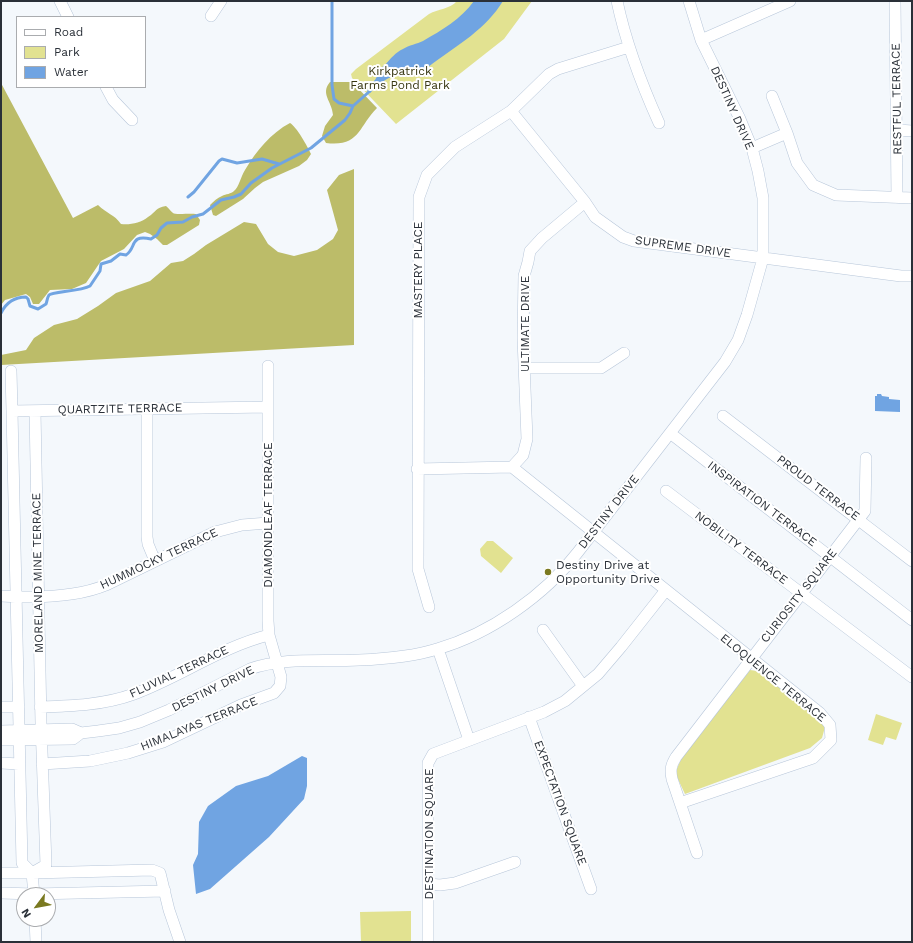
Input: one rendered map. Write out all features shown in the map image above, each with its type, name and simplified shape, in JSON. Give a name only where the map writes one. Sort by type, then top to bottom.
[{"type":"street","points":[[60,1],[68,16]]},
{"type":"street","points":[[211,16],[221,1]]},
{"type":"street","points":[[617,1],[629,47],[645,92],[659,123]]},
{"type":"street","name":"DESTINY DRIVE","points":[[1,731],[20,735],[42,735],[73,739],[81,733],[107,730],[145,720],[250,670],[278,662],[300,660],[375,660],[438,649],[489,627],[510,615],[534,598],[566,567],[725,362],[738,340],[747,316],[762,258],[763,198],[752,148],[740,119],[701,40],[689,1]]},
{"type":"street","points":[[701,40],[790,1]]},
{"type":"street","name":"RESTFUL TERRACE","points":[[895,1],[898,130],[897,198]]},
{"type":"street","name":"MASTERY PLACE","points":[[429,608],[418,569],[417,469],[419,197],[427,175],[455,148],[511,111],[549,74],[558,69],[629,47]]},
{"type":"street","points":[[107,88],[113,100],[132,120]]},
{"type":"street","points":[[772,96],[787,133],[797,164],[813,185],[836,195],[912,198]]},
{"type":"street","name":"SUPREME DRIVE","points":[[511,111],[586,202],[595,217],[623,237],[634,241],[901,276],[912,276]]},
{"type":"street","points":[[898,130],[912,131]]},
{"type":"street","points":[[752,148],[787,133]]},
{"type":"street","name":"ULTIMATE DRIVE","points":[[512,468],[523,455],[527,439],[523,338],[524,276],[530,251],[542,238],[586,202]]},
{"type":"street","points":[[524,368],[601,368],[624,353]]},
{"type":"street","name":"DIAMONDLEAF TERRACE","points":[[268,366],[268,621],[269,635],[278,662]]},
{"type":"street","points":[[11,371],[12,411]]},
{"type":"street","name":"QUARTZITE TERRACE","points":[[12,411],[268,407]]},
{"type":"street","points":[[147,409],[147,537],[148,544],[155,561]]},
{"type":"street","name":"MORELAND MINE TERRACE","points":[[12,411],[22,863],[32,873],[46,865],[40,707],[35,411]]},
{"type":"street","name":"PROUD TERRACE","points":[[722,416],[912,561]]},
{"type":"street","name":"INSPIRATION TERRACE","points":[[670,433],[912,620]]},
{"type":"street","name":"CURIOSITY SQUARE","points":[[697,853],[670,772],[672,764],[751,658],[865,511],[866,458]]},
{"type":"street","points":[[417,469],[512,468]]},
{"type":"street","name":"ELOQUENCE TERRACE","points":[[512,468],[820,713],[830,725],[831,740],[813,758],[680,803]]},
{"type":"street","name":"NOBILITY TERRACE","points":[[666,491],[912,677]]},
{"type":"street","name":"HUMMOCKY TERRACE","points":[[1,596],[38,596],[88,592],[106,585],[224,528],[268,523]]},
{"type":"street","name":"DESTINATION SQUARE","points":[[428,942],[428,764],[434,754],[544,712],[565,701],[602,668],[666,590]]},
{"type":"street","points":[[543,630],[583,686]]},
{"type":"street","name":"FLUVIAL TERRACE","points":[[40,707],[96,704],[133,694],[239,644],[269,635]]},
{"type":"street","points":[[438,649],[469,740]]},
{"type":"street","name":"HIMALAYAS TERRACE","points":[[42,764],[97,760],[128,753],[163,742],[241,705],[274,693],[282,681],[278,662]]},
{"type":"street","points":[[1,707],[19,707]]},
{"type":"street","name":"EXPECTATION SQUARE","points":[[529,717],[591,889]]},
{"type":"street","name":"DESTINY DRIVE","points":[[1,740],[20,735]]},
{"type":"street","points":[[1,764],[20,764]]},
{"type":"street","points":[[428,884],[440,885],[455,883],[515,862]]},
{"type":"street","points":[[1,872],[32,873],[152,870],[160,873],[169,910],[180,942]]},
{"type":"street","points":[[32,873],[33,887]]},
{"type":"street","points":[[56,893],[165,891]]},
{"type":"street","points":[[1,893],[16,893]]},
{"type":"street","points":[[35,927],[36,942]]},
{"type":"green space","name":"Kirkpatrick Farms Pond Park","points":[[457,1],[532,1],[504,39],[396,124],[352,78],[351,74],[429,14],[451,6]]},
{"type":"green space","points":[[487,541],[493,541],[513,558],[501,573],[481,556],[480,549]]},
{"type":"green space","points":[[750,670],[764,672],[819,718],[825,727],[822,738],[810,748],[685,794],[675,773],[682,757]]},
{"type":"green space","points":[[876,714],[902,723],[896,740],[886,737],[883,745],[868,740]]},
{"type":"green space","points":[[411,911],[411,942],[361,942],[360,912]]},
{"type":"shaded area","points":[[330,82],[352,82],[377,108],[357,134],[346,142],[326,143],[322,136],[325,126],[333,115],[326,94],[327,86]]},
{"type":"shaded area","points":[[1,83],[73,218],[98,205],[116,218],[121,224],[132,224],[142,221],[158,209],[166,206],[174,214],[196,214],[200,220],[199,225],[167,245],[163,245],[157,239],[145,232],[137,235],[124,249],[101,261],[86,283],[72,289],[50,290],[39,304],[33,304],[30,297],[26,294],[5,300],[1,305]]},
{"type":"shaded area","points":[[290,123],[305,142],[311,154],[307,160],[299,166],[263,182],[243,199],[216,216],[213,215],[210,205],[224,195],[234,191],[245,170],[259,149],[270,137]]},
{"type":"shaded area","points":[[354,169],[354,345],[1,365],[1,355],[26,350],[34,338],[54,325],[77,319],[116,293],[150,281],[171,263],[183,261],[244,222],[256,224],[268,244],[278,252],[294,256],[317,250],[333,239],[338,230],[327,190],[339,175]]},
{"type":"water","points":[[474,1],[503,1],[480,28],[423,71],[412,76],[391,77],[381,83],[370,93],[367,91],[369,85],[375,80],[383,66],[400,50],[423,41],[444,28],[457,19]]},
{"type":"water","points":[[877,394],[889,397],[889,399],[900,400],[900,412],[875,411],[875,396],[877,396]]},
{"type":"water","points":[[302,756],[307,758],[307,786],[304,799],[269,837],[210,889],[196,894],[193,865],[198,854],[199,822],[208,806],[236,786],[268,776]]},
{"type":"waterway","points":[[332,1],[332,85],[334,99],[339,103],[353,106]]},
{"type":"waterway","points":[[1,313],[8,304],[18,298],[26,297],[30,306],[38,309],[46,304],[48,296],[51,294],[90,286],[100,271],[101,264],[111,261],[120,254],[126,255],[134,242],[139,238],[151,239],[157,235],[161,228],[167,223],[183,222],[192,217],[203,214],[221,200],[241,194],[251,183],[272,168],[311,148],[345,120],[353,106],[370,91]]},
{"type":"waterway","points":[[188,197],[222,159],[237,163],[262,159],[279,164]]},
{"type":"place","name":"Destiny Drive at Opportunity Drive","points":[[548,572]]}]
